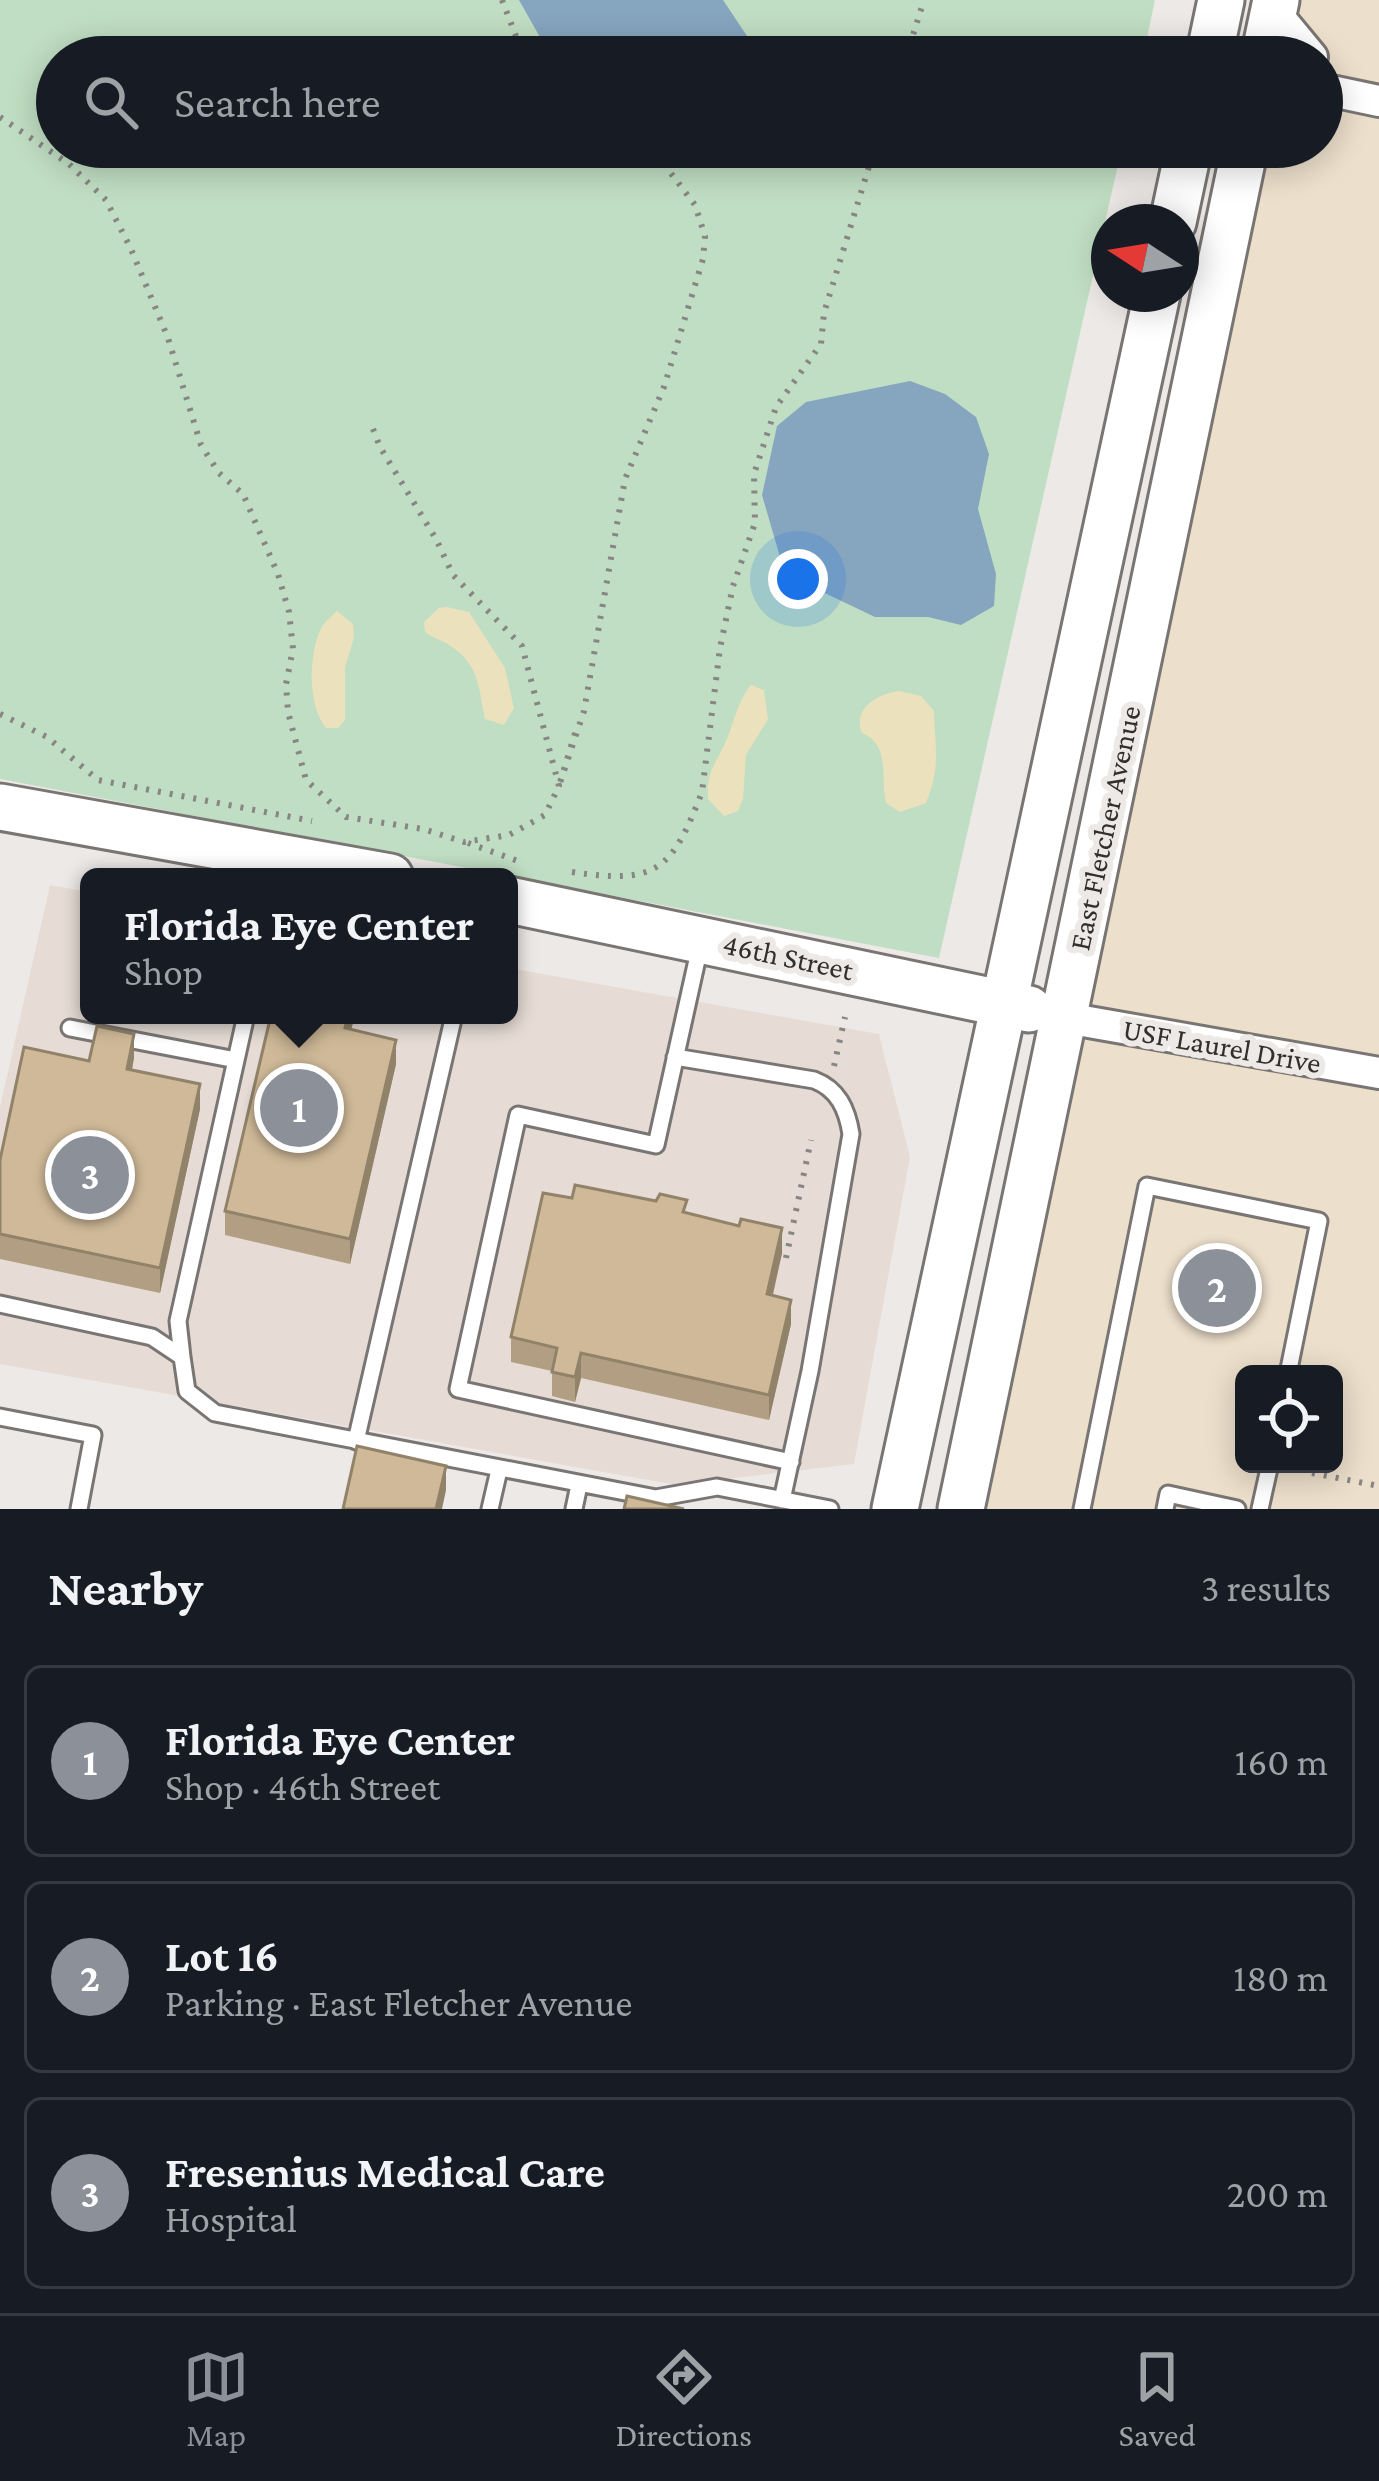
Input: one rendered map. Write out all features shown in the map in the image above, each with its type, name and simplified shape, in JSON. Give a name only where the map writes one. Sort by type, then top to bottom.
[{"type":"main road","points":[[1216,36],[1221,0]]},
{"type":"main road","points":[[1269,36],[1275,6]]},
{"type":"main road","points":[[1177,204],[1185,168]]},
{"type":"main road","name":"East Fletcher Avenue","points":[[961,1509],[1241,168]]},
{"type":"main road","name":"East Fletcher Avenue","points":[[896,1509],[1153,312]]},
{"type":"main road","points":[[0,807],[278,866]]},
{"type":"main road","name":"46th Street","points":[[522,882],[701,939],[1066,1018]]},
{"type":"street","points":[[1275,6],[1297,36]]},
{"type":"street","points":[[1343,94],[1379,101]]},
{"type":"street","name":"USF Laurel Drive","points":[[1066,1018],[1379,1073]]},
{"type":"lane","points":[[701,939],[656,1145],[518,1115],[458,1389],[790,1462]]},
{"type":"lane","points":[[244,1024],[178,1322],[188,1391],[215,1413],[579,1485],[656,1498],[717,1487],[772,1502],[830,1509]]},
{"type":"lane","points":[[356,1441],[452,1024]]},
{"type":"lane","points":[[70,1028],[236,1060]]},
{"type":"lane","points":[[675,1057],[829,1085],[849,1117],[844,1177],[790,1462],[772,1502]]},
{"type":"lane","points":[[1082,1509],[1147,1186],[1319,1222],[1290,1365]]},
{"type":"lane","points":[[0,1304],[152,1337],[182,1358]]},
{"type":"lane","points":[[0,1417],[93,1436],[79,1509]]},
{"type":"lane","points":[[490,1509],[500,1470]]},
{"type":"lane","points":[[1260,1509],[1268,1473]]},
{"type":"lane","points":[[574,1509],[579,1485]]},
{"type":"lane","points":[[1165,1509],[1168,1495],[1237,1509]]},
{"type":"path","points":[[502,0],[516,36]]},
{"type":"path","points":[[913,36],[924,0]]},
{"type":"path","points":[[0,117],[36,142]]},
{"type":"path","points":[[73,168],[106,200],[168,338],[202,445],[219,473],[243,494],[278,574],[293,650],[286,684],[288,712],[306,780],[346,817],[423,829],[464,842],[502,868]]},
{"type":"path","points":[[464,842],[509,836],[545,815],[560,786],[584,711],[625,479],[664,387],[704,259],[705,236],[695,205],[667,168]]},
{"type":"path","points":[[558,870],[620,879],[650,869],[672,858],[693,814],[702,792],[720,648],[755,523],[754,474],[776,407],[821,344],[824,313],[868,168]]},
{"type":"path","points":[[370,421],[453,575],[522,646],[560,786]]},
{"type":"path","points":[[0,714],[47,737],[98,780],[326,824]]},
{"type":"path","points":[[560,786],[575,733]]},
{"type":"path","points":[[343,827],[361,820]]},
{"type":"path","points":[[832,1075],[845,1017]]},
{"type":"path","points":[[785,1258],[811,1141]]},
{"type":"path","points":[[1312,1473],[1379,1486]]},
{"type":"shaded area","points":[[1298,0],[1379,0],[1379,1509],[975,1509],[1262,168],[1343,168],[1343,36],[1290,36]]},
{"type":"shaded area","points":[[50,885],[80,890],[80,1024],[518,1024],[518,970],[879,1034],[910,1157],[854,1464],[676,1485],[0,1364],[0,1107]]},
{"type":"green space","points":[[0,0],[1155,0],[1147,36],[36,36],[36,168],[1117,168],[1109,204],[1091,204],[1091,284],[939,958],[518,878],[518,868],[467,868],[0,779]]},
{"type":"sand","points":[[447,607],[469,612],[505,668],[514,708],[504,725],[485,719],[477,679],[468,662],[425,632],[424,622]]},
{"type":"sand","points":[[337,611],[353,624],[354,638],[345,667],[345,720],[338,728],[326,728],[315,706],[312,663],[323,625]]},
{"type":"sand","points":[[751,685],[764,690],[768,719],[746,755],[738,811],[724,816],[708,799],[709,781]]},
{"type":"sand","points":[[899,691],[921,696],[934,711],[936,757],[926,803],[900,812],[886,803],[881,754],[860,724],[868,704]]},
{"type":"water","points":[[519,0],[723,0],[747,36],[539,36]]},
{"type":"water","points":[[910,381],[945,394],[976,417],[989,454],[978,509],[996,574],[994,606],[961,625],[928,617],[875,617],[785,574],[762,495],[777,426],[806,402]]},
{"type":"building","points":[[269,1024],[346,1024],[345,1028],[396,1040],[350,1239],[225,1211]]},
{"type":"building","points":[[97,1026],[134,1034],[127,1069],[200,1084],[160,1268],[0,1234],[0,1160],[24,1047],[89,1061]]},
{"type":"building","points":[[575,1185],[656,1201],[660,1194],[687,1200],[683,1212],[739,1226],[741,1219],[782,1228],[767,1294],[791,1300],[769,1395],[581,1353],[575,1377],[552,1372],[557,1348],[511,1337],[543,1193],[572,1198]]},
{"type":"building","points":[[357,1446],[446,1466],[436,1509],[343,1509]]},
{"type":"building","points":[[627,1496],[684,1509],[624,1509]]},
{"type":"place","name":"Florida Eye Center","points":[[299,1108]]},
{"type":"place","name":"Fresenius Medical Care","points":[[90,1175]]},
{"type":"place","name":"Lot 16","points":[[1217,1288]]}]
